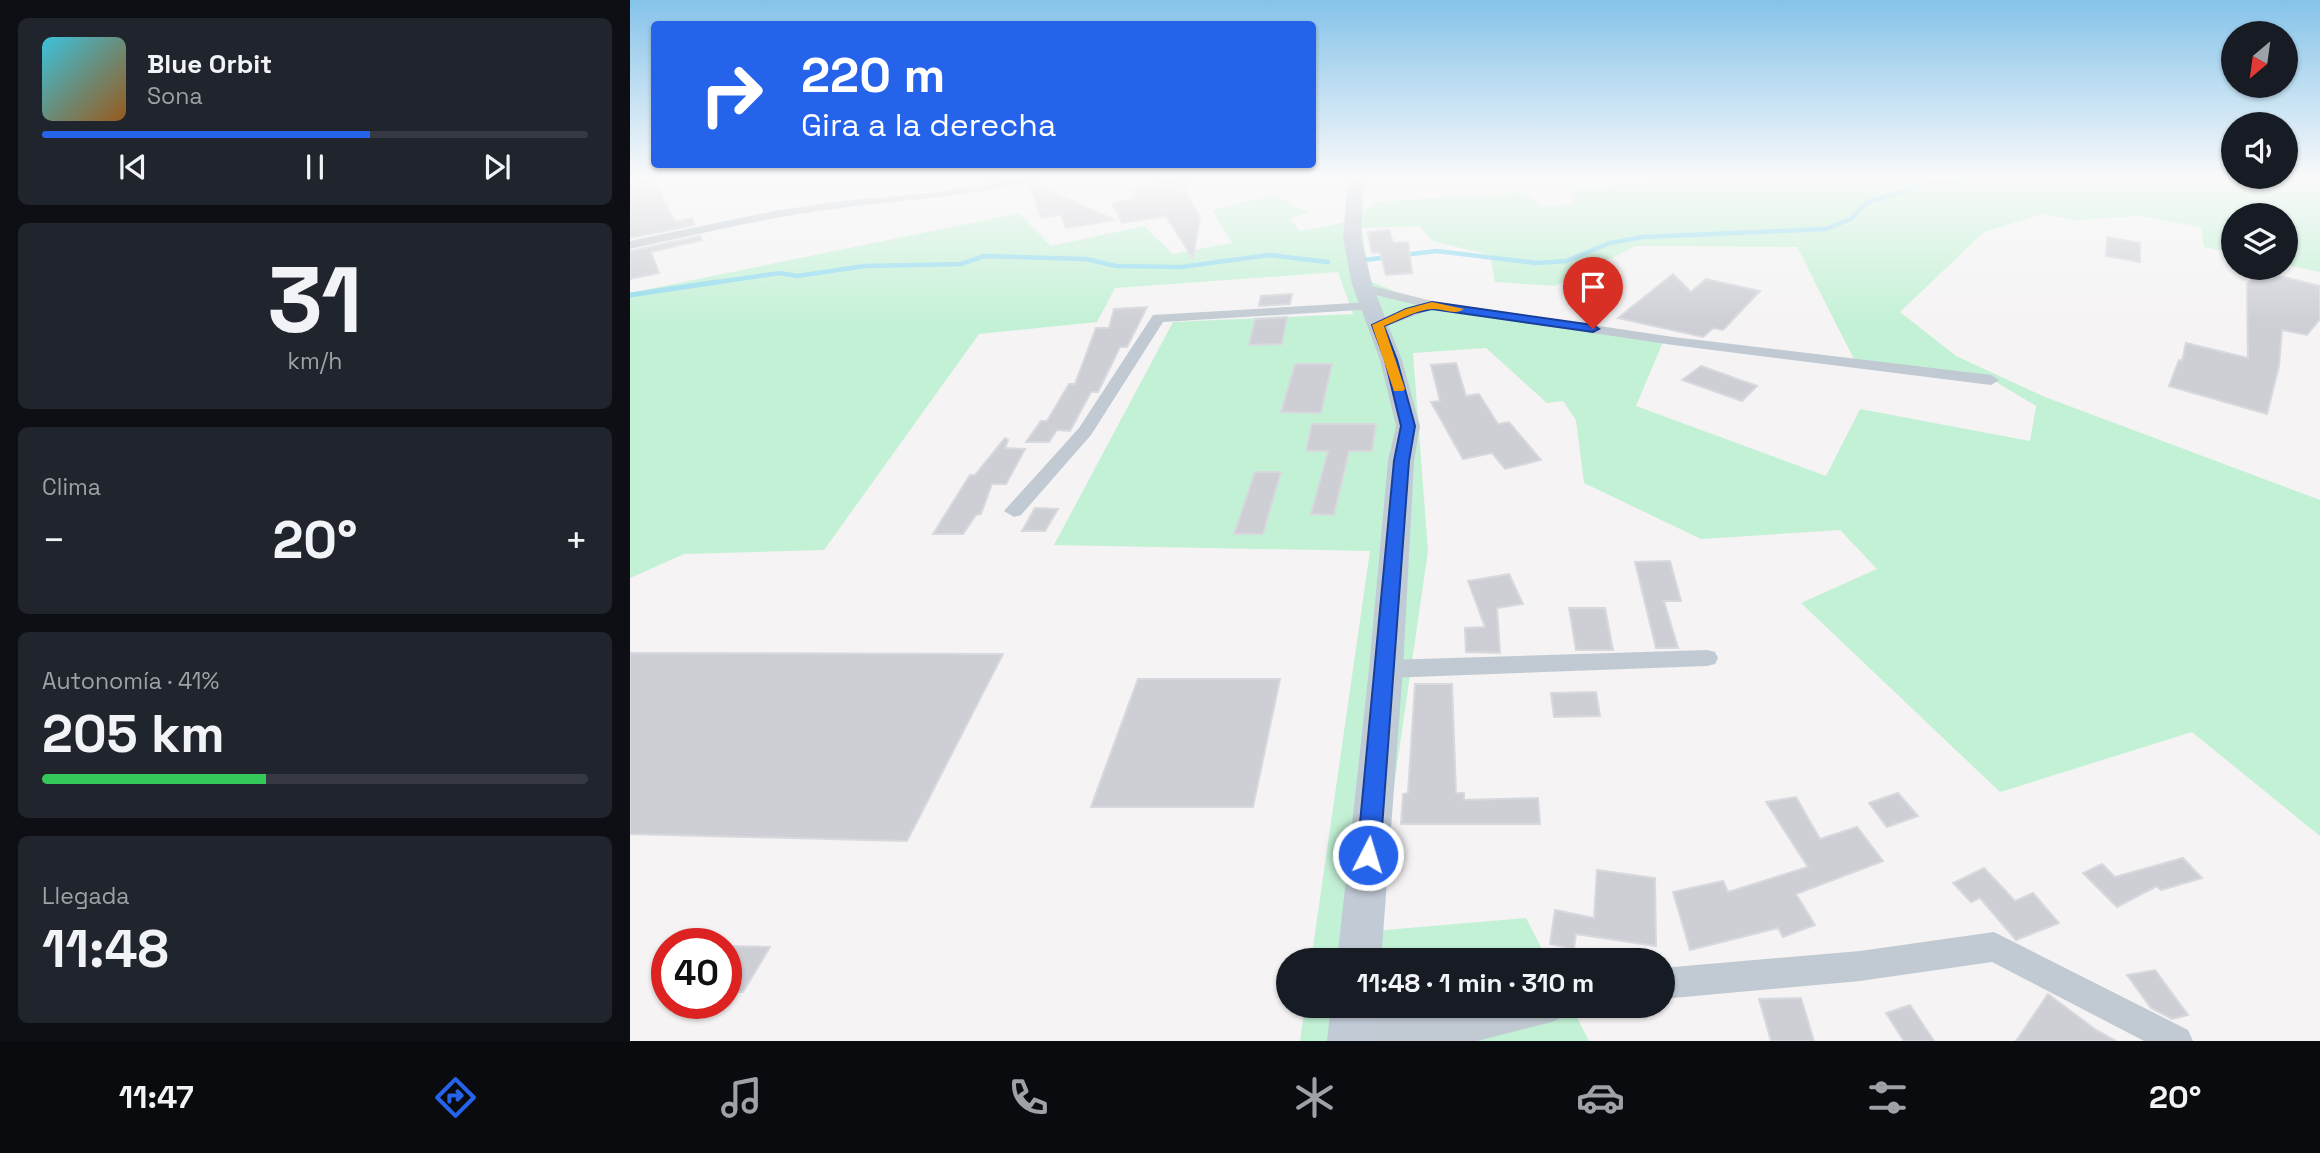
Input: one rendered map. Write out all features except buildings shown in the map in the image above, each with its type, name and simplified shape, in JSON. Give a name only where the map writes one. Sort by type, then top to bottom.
[{"type":"street","points":[[630,245],[716,227]]},
{"type":"street","points":[[1353,227],[1352,238],[1371,306],[1391,360],[1408,426],[1401,461],[1386,669],[1360,948]]},
{"type":"street","points":[[1371,306],[1410,311],[1432,305]]},
{"type":"street","points":[[1014,511],[1086,431],[1158,318],[1432,305],[1701,345],[1991,380]]},
{"type":"street","points":[[1386,669],[1707,658]]},
{"type":"street","points":[[1675,983],[1860,966],[1994,947],[2177,1041]]},
{"type":"street","points":[[1353,1025],[1476,1025],[1504,1018]]},
{"type":"green space","points":[[953,227],[1032,227],[1051,246],[1145,227],[1173,254],[1232,243],[1222,227],[1296,227],[1300,231],[1323,227],[1402,227],[1362,228],[1370,281],[1434,308],[1663,342],[1636,406],[1826,476],[1860,409],[2030,441],[2036,406],[1991,379],[1856,363],[1797,247],[1636,246],[1555,286],[1495,282],[1490,255],[1432,241],[1420,227],[2001,227],[1984,232],[1900,312],[1956,356],[2045,397],[2320,500],[2320,836],[2192,732],[2000,792],[1801,603],[1877,569],[1840,530],[1701,539],[1584,483],[1576,420],[1563,401],[1547,403],[1486,348],[1413,353],[1428,551],[1373,931],[1526,918],[1541,948],[1313,948],[1370,551],[1054,545],[1173,322],[1353,314],[1338,272],[1115,288],[1097,322],[979,334],[824,550],[684,554],[630,578],[630,293]]},
{"type":"green space","points":[[2199,227],[2221,227],[2221,251],[2204,247],[2201,227]]},
{"type":"green space","points":[[2298,227],[2320,227],[2320,272],[2298,267]]},
{"type":"green space","points":[[1303,1018],[1577,1018],[1589,1041],[1300,1041]]},
{"type":"waterway","points":[[1403,255],[1437,251],[1536,263],[1566,261],[1610,243],[1643,237],[1832,227]]},
{"type":"waterway","points":[[705,284],[780,273],[797,276],[865,266],[961,264],[984,256],[1086,259],[1116,266],[1181,267],[1269,255],[1328,262]]},
{"type":"waterway","points":[[1364,260],[1388,257]]},
{"type":"waterway","points":[[630,295],[717,282]]},
{"type":"slow traffic","points":[[1398,389],[1378,325],[1432,305],[1458,309]]},
{"type":"route","points":[[1368,855],[1386,669],[1401,461],[1408,426],[1391,360],[1378,325],[1432,305],[1593,329]]}]
